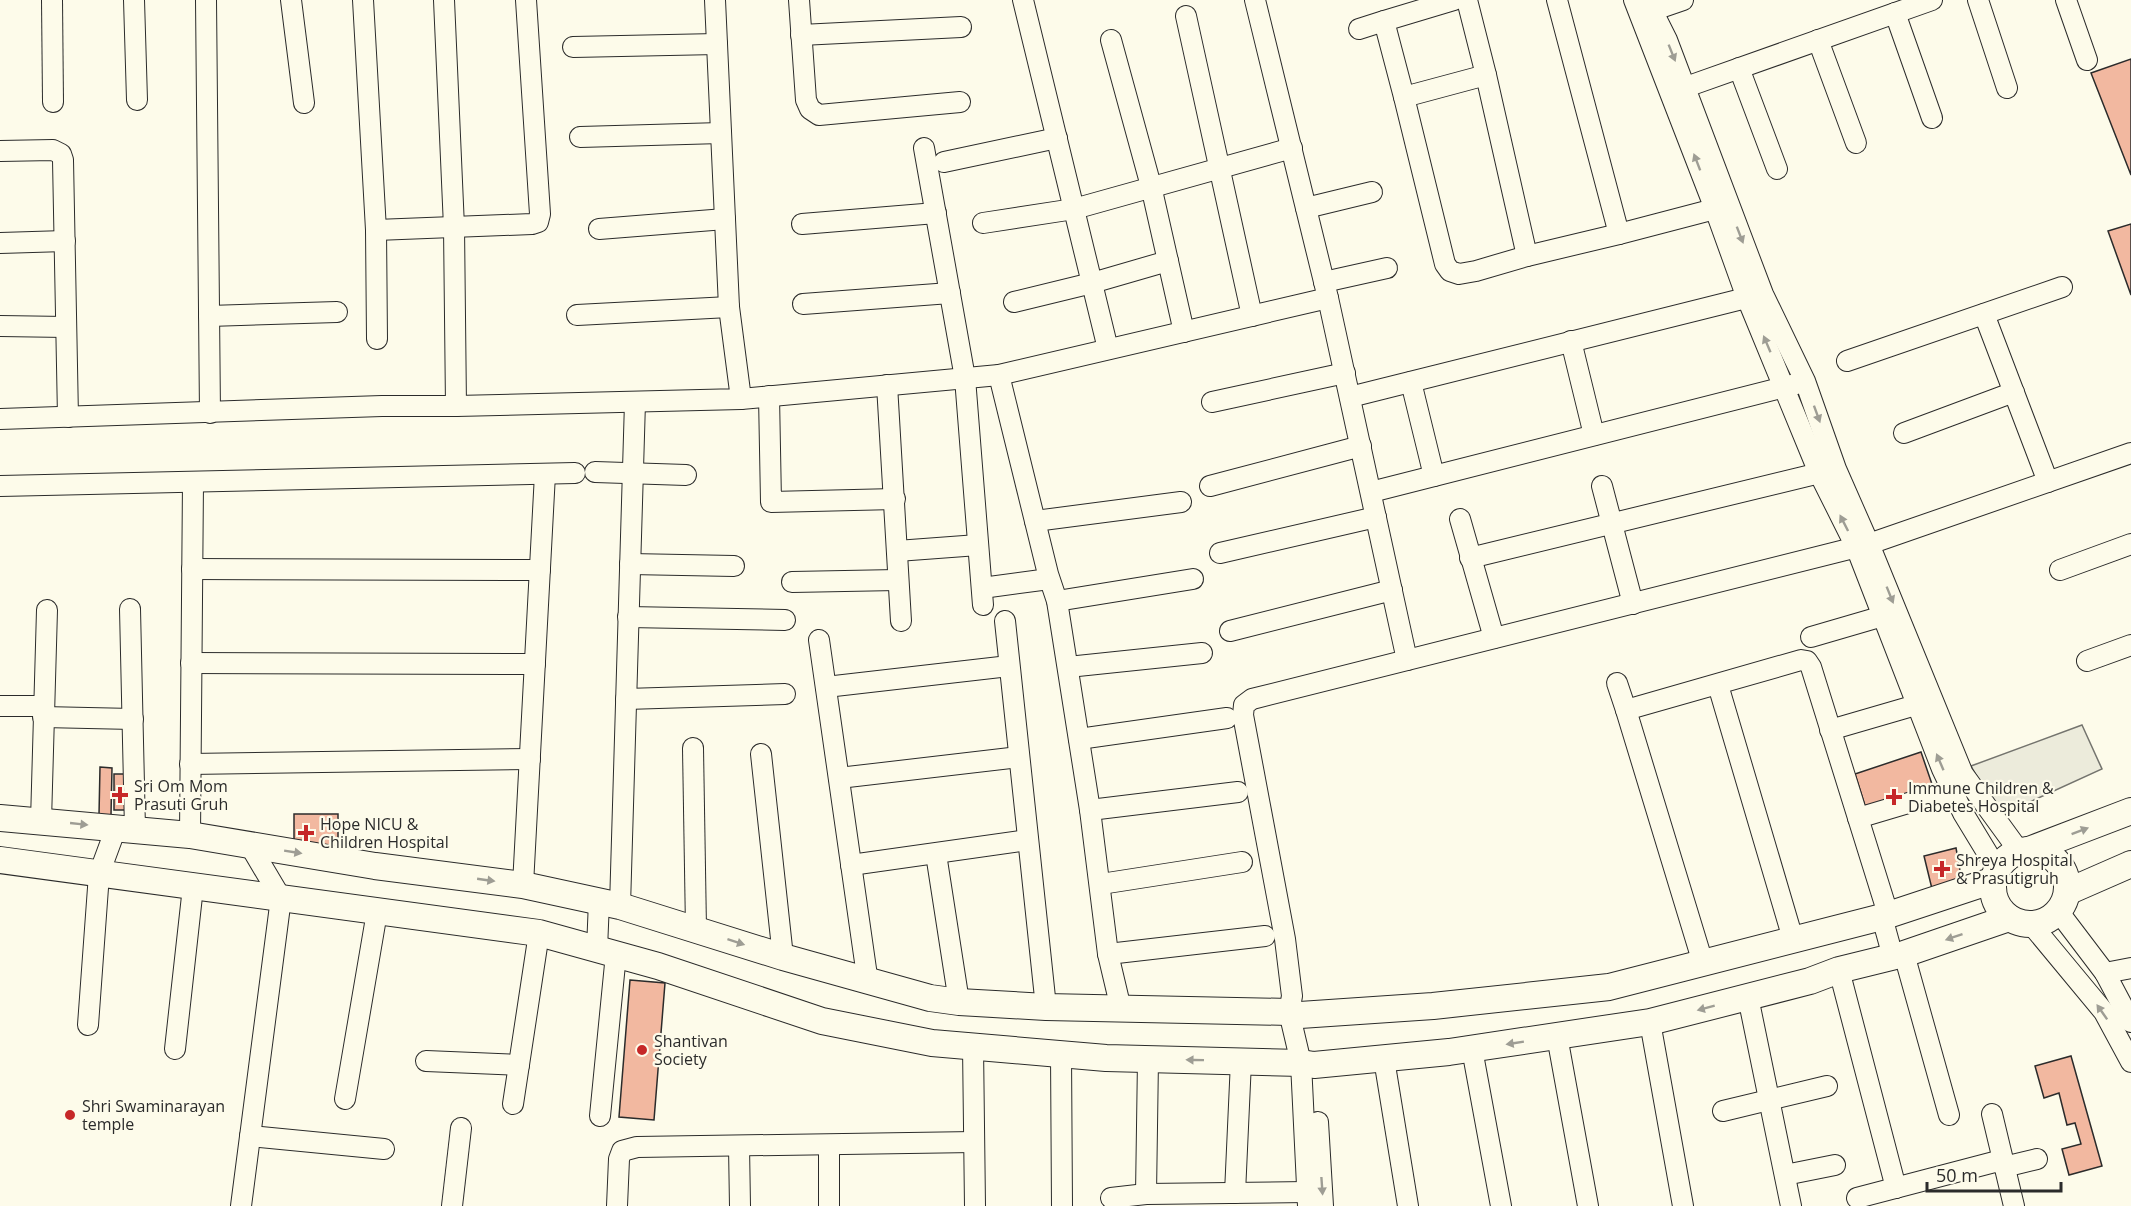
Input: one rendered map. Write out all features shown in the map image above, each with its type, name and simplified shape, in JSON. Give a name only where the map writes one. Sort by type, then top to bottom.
[{"type":"main road","points":[[2020,921],[1999,909],[1993,896],[1996,874],[2006,858],[2131,811]]},
{"type":"main road","points":[[0,818],[190,835],[375,866],[523,885],[610,903],[868,983],[930,998],[1046,1007],[1121,1009],[1433,1006],[1609,987],[1885,915],[1996,874]]},
{"type":"main road","points":[[2024,850],[2045,853],[2058,862],[2066,876],[2063,901]]},
{"type":"main road","points":[[0,860],[539,933],[658,966],[822,1021],[932,1043],[1148,1059],[1308,1064],[1384,1059],[1473,1049],[1650,1022],[1810,981],[1839,970],[1898,956],[2020,921],[2046,920],[2063,901],[2131,864]]},
{"type":"street","points":[[52,0],[53,102]]},
{"type":"street","points":[[134,0],[137,100]]},
{"type":"street","points":[[206,0],[210,413]]},
{"type":"street","points":[[291,0],[304,103]]},
{"type":"street","points":[[363,0],[376,230],[377,339]]},
{"type":"street","points":[[444,0],[454,227],[456,406]]},
{"type":"street","points":[[376,230],[538,222],[540,214],[526,0]]},
{"type":"street","points":[[715,0],[729,307],[741,399]]},
{"type":"street","points":[[799,0],[806,100],[810,109],[819,115],[960,102]]},
{"type":"street","points":[[1023,0],[1108,350]]},
{"type":"street","points":[[1255,0],[1326,290],[1407,660]]},
{"type":"street","points":[[1359,29],[1454,0]]},
{"type":"street","points":[[1467,0],[1527,255]]},
{"type":"street","points":[[1557,0],[1619,234]]},
{"type":"street","points":[[1634,0],[1722,207],[1785,387],[1863,546],[1963,774],[2024,850]]},
{"type":"street","points":[[1683,0],[1649,5],[1667,40],[1686,87],[1722,207]]},
{"type":"street","points":[[1686,87],[1932,0]]},
{"type":"street","points":[[1978,0],[2007,88]]},
{"type":"street","points":[[2066,0],[2087,60]]},
{"type":"street","points":[[1895,13],[1932,118]]},
{"type":"street","points":[[1186,16],[1252,316]]},
{"type":"street","points":[[1384,21],[1445,264],[1450,271],[1459,274],[1476,271],[1527,255],[1722,207]]},
{"type":"street","points":[[801,35],[961,27]]},
{"type":"street","points":[[1112,40],[1151,186],[1184,332]]},
{"type":"street","points":[[1818,40],[1856,143]]},
{"type":"street","points":[[573,47],[717,44]]},
{"type":"street","points":[[1739,68],[1776,169]]},
{"type":"street","points":[[1404,97],[1486,75]]},
{"type":"street","points":[[580,137],[721,133]]},
{"type":"street","points":[[944,162],[1057,138]]},
{"type":"street","points":[[924,148],[965,378],[982,596],[1049,579]]},
{"type":"street","points":[[983,223],[1074,209],[1292,148]]},
{"type":"street","points":[[0,151],[53,150],[61,154],[63,160],[68,417]]},
{"type":"street","points":[[1306,208],[1372,192]]},
{"type":"street","points":[[802,224],[936,213]]},
{"type":"street","points":[[599,229],[725,219]]},
{"type":"street","points":[[0,243],[65,241]]},
{"type":"street","points":[[1014,302],[1168,261]]},
{"type":"street","points":[[0,419],[382,406],[741,399],[999,375],[1252,316],[1388,268]]},
{"type":"street","points":[[1847,361],[2062,287]]},
{"type":"street","points":[[803,304],[950,293]]},
{"type":"street","points":[[1350,398],[1755,296]]},
{"type":"street","points":[[1755,296],[1805,381],[1828,471]]},
{"type":"street","points":[[576,315],[729,307]]},
{"type":"street","points":[[209,316],[337,312]]},
{"type":"street","points":[[1984,314],[2048,482]]},
{"type":"street","points":[[0,326],[66,327]]},
{"type":"street","points":[[1571,341],[1594,435]]},
{"type":"street","points":[[1212,402],[1345,373]]},
{"type":"street","points":[[999,375],[1049,579],[1057,601],[1101,884],[1108,954],[1121,1009]]},
{"type":"street","points":[[1371,492],[1805,381]]},
{"type":"street","points":[[1410,382],[1434,476]]},
{"type":"street","points":[[887,385],[901,621]]},
{"type":"street","points":[[1904,433],[2014,392]]},
{"type":"street","points":[[769,396],[771,502],[895,499]]},
{"type":"street","points":[[600,1116],[607,951],[626,699],[635,402]]},
{"type":"street","points":[[1210,486],[1361,446]]},
{"type":"street","points":[[1323,1206],[1308,1064],[1294,1008],[1285,939],[1244,705],[1252,699],[1863,546],[2131,453]]},
{"type":"street","points":[[1470,558],[1828,471]]},
{"type":"street","points":[[595,472],[686,475]]},
{"type":"street","points":[[0,486],[574,473]]},
{"type":"street","points":[[523,885],[545,474]]},
{"type":"street","points":[[190,835],[193,482]]},
{"type":"street","points":[[1602,486],[1633,603]]},
{"type":"street","points":[[1035,520],[1181,502]]},
{"type":"street","points":[[1220,553],[1376,517]]},
{"type":"street","points":[[1460,519],[1494,639]]},
{"type":"street","points":[[2060,570],[2131,544]]},
{"type":"street","points":[[897,551],[978,545]]},
{"type":"street","points":[[1863,546],[1883,616],[1916,705],[1952,790],[1996,874]]},
{"type":"street","points":[[630,564],[734,566]]},
{"type":"street","points":[[192,569],[540,570]]},
{"type":"street","points":[[1057,601],[1193,579]]},
{"type":"street","points":[[792,582],[897,580]]},
{"type":"street","points":[[1230,631],[1392,590]]},
{"type":"street","points":[[88,1025],[99,874],[125,828],[133,718],[130,609]]},
{"type":"street","points":[[41,821],[46,610]]},
{"type":"street","points":[[628,616],[786,620]]},
{"type":"street","points":[[1811,637],[1883,616]]},
{"type":"street","points":[[1005,621],[1046,1007]]},
{"type":"street","points":[[819,640],[868,983]]},
{"type":"street","points":[[2087,661],[2131,645]]},
{"type":"street","points":[[1068,667],[1202,653]]},
{"type":"street","points":[[1626,710],[1801,660],[1807,661],[1811,667],[1858,818],[1885,915],[1949,1114]]},
{"type":"street","points":[[191,663],[535,664]]},
{"type":"street","points":[[826,687],[1010,666]]},
{"type":"street","points":[[1617,683],[1703,963]]},
{"type":"street","points":[[1718,685],[1793,939]]},
{"type":"street","points":[[626,699],[785,694]]},
{"type":"street","points":[[1830,730],[1916,705]]},
{"type":"street","points":[[0,706],[44,712],[133,718]]},
{"type":"street","points":[[1079,739],[1227,718]]},
{"type":"street","points":[[693,748],[696,929]]},
{"type":"street","points":[[761,754],[783,957]]},
{"type":"street","points":[[839,778],[1020,757]]},
{"type":"street","points":[[190,764],[530,759]]},
{"type":"street","points":[[1858,818],[1952,790]]},
{"type":"street","points":[[1090,810],[1238,792]]},
{"type":"street","points":[[851,865],[1028,840]]},
{"type":"street","points":[[241,1206],[281,898],[249,844]]},
{"type":"street","points":[[936,854],[959,1002]]},
{"type":"street","points":[[1101,884],[1242,862]]},
{"type":"street","points":[[175,1049],[193,887]]},
{"type":"street","points":[[2063,901],[2131,1023]]},
{"type":"street","points":[[345,1099],[377,912]]},
{"type":"street","points":[[2020,921],[2104,1012],[2131,1062]]},
{"type":"street","points":[[513,1104],[539,933]]},
{"type":"street","points":[[1108,954],[1265,936]]},
{"type":"street","points":[[2105,973],[2131,968]]},
{"type":"street","points":[[1839,970],[1896,1188]]},
{"type":"street","points":[[1748,997],[1791,1206]]},
{"type":"street","points":[[1650,1022],[1683,1206]]},
{"type":"street","points":[[1557,1036],[1587,1206]]},
{"type":"street","points":[[973,1046],[975,1206]]},
{"type":"street","points":[[1473,1049],[1501,1206]]},
{"type":"street","points":[[1061,1054],[1062,1206]]},
{"type":"street","points":[[1146,1194],[1148,1059]]},
{"type":"street","points":[[1384,1059],[1408,1206]]},
{"type":"street","points":[[426,1060],[519,1065]]},
{"type":"street","points":[[1235,1193],[1241,1061]]},
{"type":"street","points":[[1111,1197],[1146,1194],[1235,1193],[1308,1199],[1308,1064]]},
{"type":"street","points":[[1723,1111],[1827,1086]]},
{"type":"street","points":[[1992,1114],[2014,1206]]},
{"type":"street","points":[[452,1206],[461,1128]]},
{"type":"street","points":[[250,1136],[384,1149]]},
{"type":"street","points":[[617,1206],[619,1159],[622,1151],[637,1146],[974,1142]]},
{"type":"street","points":[[829,1145],[829,1206]]},
{"type":"street","points":[[739,1146],[740,1206]]},
{"type":"street","points":[[1857,1198],[2003,1163],[2037,1159]]},
{"type":"street","points":[[1785,1175],[1835,1165]]},
{"type":"shaded area","points":[[2082,725],[2102,769],[1999,816],[1971,766]]},
{"type":"building","points":[[2131,59],[2131,175],[2091,73]]},
{"type":"building","points":[[2131,224],[2131,295],[2108,231]]},
{"type":"building","points":[[1921,752],[1934,790],[1867,812],[1855,774]]},
{"type":"building","points":[[100,767],[112,768],[111,815],[99,815]]},
{"type":"building","points":[[114,774],[130,774],[130,810],[114,810]]},
{"type":"building","points":[[294,814],[338,814],[338,850],[294,850]]},
{"type":"building","points":[[1956,848],[1960,881],[1933,893],[1924,856]]},
{"type":"building","name":"Shantivan Society","points":[[630,980],[665,983],[654,1120],[619,1117]]},
{"type":"building","points":[[2071,1056],[2102,1166],[2069,1175],[2062,1149],[2081,1144],[2075,1123],[2067,1125],[2059,1093],[2044,1098],[2035,1066]]},
{"type":"place","name":"Sri Om Mom Prasuti Gruh","points":[[120,795]]},
{"type":"place","name":"Immune Children & Diabetes Hospital","points":[[1894,797]]},
{"type":"place","name":"Hope NICU & Children Hospital","points":[[306,833]]},
{"type":"place","name":"Shreya Hospital & Prasutigruh","points":[[1942,869]]},
{"type":"place","name":"Shantivan Society","points":[[642,1050]]},
{"type":"place","name":"Shri Swaminarayan temple","points":[[70,1115]]}]
